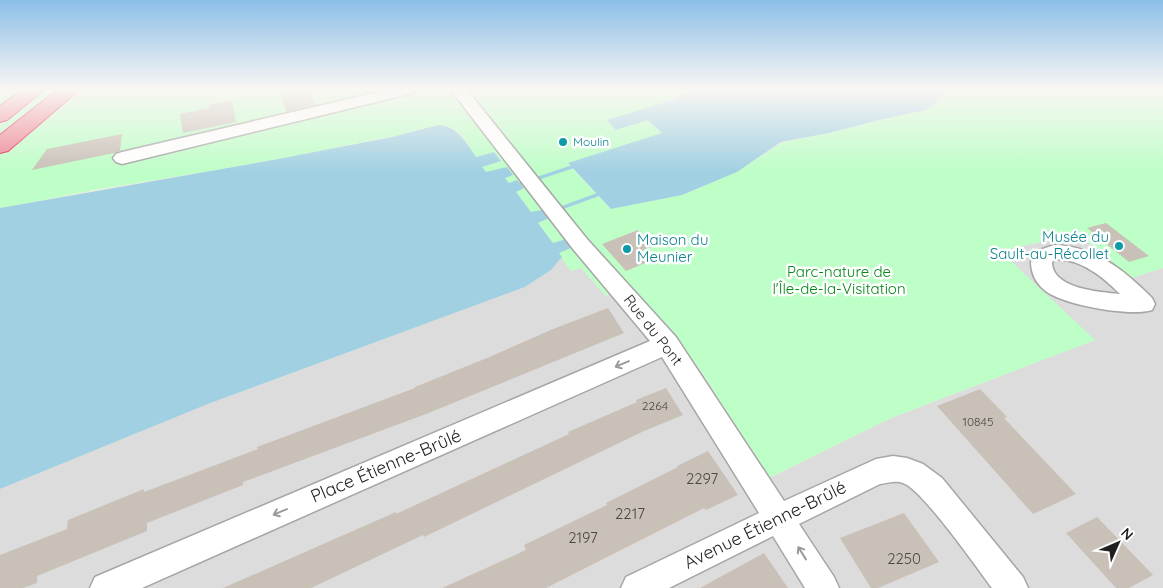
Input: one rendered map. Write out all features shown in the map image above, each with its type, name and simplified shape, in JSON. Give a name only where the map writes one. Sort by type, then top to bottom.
[{"type":"highway","points":[[0,146],[35,117]]},
{"type":"street","points":[[122,158],[292,117]]},
{"type":"street","name":"Rue du Pont","points":[[480,117],[580,244],[667,344],[823,588]]},
{"type":"street","name":"Place Étienne-Brûlé","points":[[106,588],[667,344]]},
{"type":"street","name":"Avenue Étienne-Brûlé","points":[[637,588],[683,564],[876,472],[895,467],[919,476],[932,487],[1012,588]]},
{"type":"shaded area","points":[[1078,234],[1132,277],[1163,268],[1163,588],[0,588],[0,489],[208,404],[525,287],[551,270],[562,257],[571,271],[581,268],[606,296],[632,285],[699,368],[769,478],[891,418],[1094,340],[999,251]]},
{"type":"green space","name":"Parc-nature de l'Île-de-la-Visitation","points":[[0,117],[634,117],[617,130],[648,120],[662,133],[568,164],[611,209],[682,195],[737,172],[781,143],[890,117],[1163,117],[1163,268],[1132,278],[1078,234],[1000,251],[1095,340],[891,418],[769,478],[699,368],[632,286],[606,296],[581,268],[571,271],[558,253],[566,239],[553,243],[538,223],[548,218],[542,210],[531,213],[516,192],[524,188],[517,180],[509,183],[505,177],[486,173],[482,167],[501,161],[494,152],[476,157],[458,132],[449,127],[428,127],[390,137],[218,170],[98,189],[0,208]]},
{"type":"water","points":[[615,117],[890,117],[829,133],[781,142],[737,172],[682,195],[611,209],[568,163],[662,133],[648,120],[616,130],[607,120]]},
{"type":"water","points":[[438,125],[445,126],[461,136],[476,157],[494,152],[501,161],[482,167],[486,172],[507,167],[513,175],[505,178],[509,183],[517,180],[524,188],[516,192],[531,212],[542,210],[549,218],[538,223],[553,243],[566,239],[573,247],[559,253],[562,257],[551,270],[525,287],[208,404],[0,489],[0,208],[278,159],[392,137]]},
{"type":"building","points":[[181,117],[235,117],[236,122],[183,133]]},
{"type":"building","points":[[122,134],[120,151],[32,170],[47,149]]},
{"type":"building","points":[[1106,223],[1149,256],[1129,262],[1087,228]]},
{"type":"building","name":"Maison du Meunier","points":[[638,230],[653,246],[641,251],[650,261],[626,271],[602,244]]},
{"type":"building","points":[[608,308],[624,333],[426,414],[243,482],[243,485],[147,523],[147,531],[37,576],[37,583],[23,588],[0,588],[0,555],[67,529],[68,520],[144,489],[144,492],[258,449],[257,447],[415,388],[553,329]]},
{"type":"building","points":[[666,388],[683,415],[644,431],[424,537],[423,535],[311,588],[223,588],[396,512],[396,514],[569,434],[568,432],[637,402],[636,400]]},
{"type":"building","points":[[980,389],[1007,417],[1004,418],[1076,494],[1033,514],[937,406]]},
{"type":"building","points":[[708,451],[738,495],[706,510],[704,508],[546,588],[442,588],[526,550],[524,545],[607,505],[606,503]]},
{"type":"building","points":[[904,513],[939,562],[878,588],[871,588],[840,538]]},
{"type":"building","points":[[1097,517],[1153,575],[1129,588],[1116,588],[1066,533]]},
{"type":"building","points":[[764,553],[788,588],[700,588]]},
{"type":"waterway","points":[[521,184],[572,167]]},
{"type":"waterway","points":[[545,214],[597,195]]},
{"type":"place","name":"Moulin","points":[[563,142]]},
{"type":"place","name":"Musée du Sault-au-Récollet","points":[[1119,246]]},
{"type":"place","name":"Maison du Meunier","points":[[627,249]]}]
